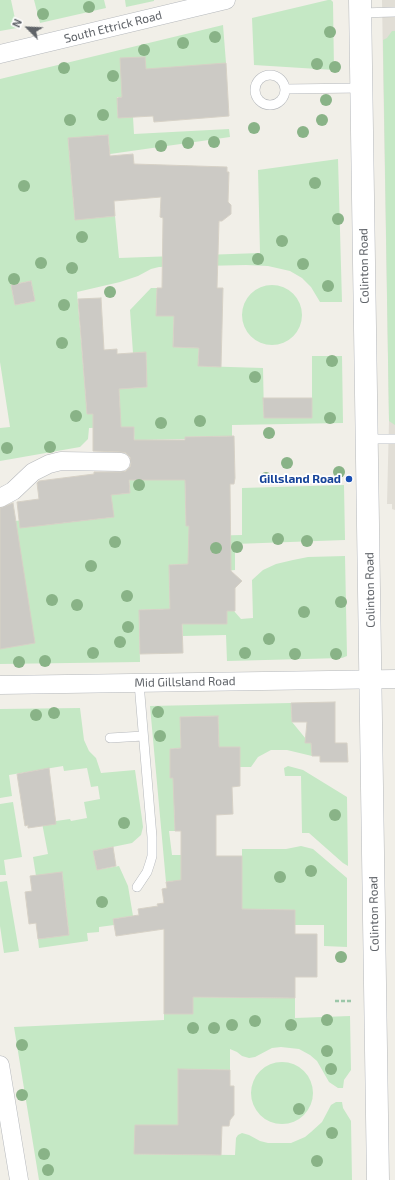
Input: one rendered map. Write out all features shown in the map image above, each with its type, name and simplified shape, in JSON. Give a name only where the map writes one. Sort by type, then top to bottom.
[{"type":"street","name":"South Ettrick Road","points":[[0,54],[226,0]]},
{"type":"street","name":"Colinton Road","points":[[360,6],[368,439],[378,1180]]},
{"type":"street","points":[[0,498],[13,491],[33,472],[49,464],[61,461],[121,462]]},
{"type":"street","name":"Mid Gillsland Road","points":[[0,685],[395,679]]},
{"type":"street","points":[[0,1065],[19,1180]]},
{"type":"lane","points":[[360,6],[395,12]]},
{"type":"lane","points":[[285,89],[361,88]]},
{"type":"lane","points":[[368,439],[395,439]]},
{"type":"lane","points":[[137,887],[147,872],[152,856],[152,837],[139,683]]},
{"type":"lane","points":[[110,738],[143,736]]},
{"type":"shaded area","points":[[382,0],[395,0],[395,510],[392,509],[392,504],[387,504],[389,421]]},
{"type":"green space","points":[[0,0],[11,0],[17,28],[0,31]]},
{"type":"green space","points":[[34,0],[104,0],[106,8],[40,23]]},
{"type":"green space","points":[[125,0],[154,0],[154,1],[126,7]]},
{"type":"green space","points":[[328,0],[333,2],[334,70],[254,65],[252,18]]},
{"type":"green space","points":[[223,25],[226,63],[122,97],[117,97],[118,117],[133,117],[134,134],[229,129],[230,137],[110,154],[108,135],[68,139],[75,219],[115,216],[119,258],[260,253],[258,170],[338,159],[342,302],[320,302],[311,287],[302,278],[290,271],[268,266],[246,265],[159,267],[120,282],[77,292],[87,414],[120,413],[119,389],[147,387],[146,352],[133,353],[130,310],[151,288],[157,288],[156,315],[174,316],[173,347],[199,348],[198,366],[263,368],[264,418],[312,418],[312,356],[342,356],[343,423],[232,425],[232,436],[146,440],[154,462],[154,480],[185,480],[186,526],[189,526],[189,532],[201,536],[242,535],[242,488],[344,485],[345,540],[235,544],[235,570],[224,571],[198,564],[169,565],[170,610],[191,610],[192,624],[227,624],[227,611],[234,611],[241,619],[253,618],[252,580],[263,570],[276,564],[308,557],[345,556],[347,656],[342,658],[227,661],[226,635],[183,636],[182,618],[162,609],[139,610],[140,662],[0,664],[0,649],[15,521],[41,518],[42,525],[113,517],[108,475],[116,494],[130,493],[129,474],[135,473],[134,427],[89,428],[88,439],[80,447],[0,461],[0,428],[10,427],[0,362],[0,79]],"holes":[[[31,281],[35,301],[15,305],[11,285]]]},
{"type":"green space","points":[[392,31],[395,31],[395,425],[389,421],[383,40],[387,38]]},
{"type":"green space","points":[[266,285],[278,285],[289,290],[297,298],[302,309],[300,327],[289,340],[278,345],[266,345],[255,340],[247,332],[242,321],[242,309],[247,298],[255,290]]},
{"type":"green space","points":[[291,703],[292,722],[311,743],[312,756],[287,750],[271,750],[258,757],[251,767],[240,767],[239,747],[219,747],[218,716],[180,717],[181,748],[170,749],[170,778],[187,778],[174,785],[175,831],[169,831],[172,855],[181,855],[181,889],[242,889],[242,849],[286,849],[301,846],[313,849],[347,878],[347,947],[324,946],[324,925],[295,925],[295,910],[183,909],[174,881],[166,882],[150,706]]},
{"type":"green space","points":[[80,708],[84,740],[89,751],[96,758],[101,773],[135,770],[143,827],[141,835],[132,843],[93,851],[97,870],[119,866],[128,886],[133,916],[113,919],[114,925],[99,927],[99,932],[87,933],[88,941],[39,948],[38,939],[69,934],[62,873],[36,876],[33,857],[48,854],[42,823],[70,819],[71,821],[87,818],[84,802],[100,799],[98,786],[91,787],[87,768],[64,771],[63,766],[9,775],[12,796],[0,798],[0,709]]},
{"type":"green space","points":[[288,766],[303,770],[347,797],[348,866],[309,833],[302,833],[301,776],[285,776],[284,768]]},
{"type":"green space","points":[[13,802],[22,857],[4,860],[6,875],[0,875],[0,804]]},
{"type":"green space","points":[[7,881],[19,951],[4,953],[0,926],[0,882]]},
{"type":"green space","points":[[193,997],[295,998],[295,1018],[350,1016],[351,1070],[344,1080],[343,1088],[338,1088],[329,1082],[317,1061],[310,1055],[299,1049],[281,1047],[272,1048],[255,1057],[249,1058],[230,1049],[230,1070],[178,1069],[178,1125],[135,1154],[235,1155],[236,1138],[242,1133],[268,1143],[291,1143],[305,1137],[322,1122],[331,1105],[336,1102],[342,1102],[343,1108],[351,1121],[352,1180],[39,1180],[14,1027],[164,1020],[164,1014],[193,1014]]},
{"type":"green space","points":[[276,1062],[288,1062],[304,1071],[311,1081],[313,1093],[311,1105],[304,1115],[288,1124],[276,1124],[265,1119],[256,1110],[251,1099],[251,1087],[256,1076],[265,1067]]},
{"type":"building","points":[[145,57],[146,69],[226,63],[229,116],[154,122],[153,116],[118,118],[117,98],[122,97],[120,58]]},
{"type":"building","points":[[108,135],[110,156],[133,154],[134,164],[227,167],[227,172],[229,172],[228,202],[231,205],[231,214],[222,221],[219,221],[217,288],[223,288],[221,367],[198,366],[199,348],[173,347],[174,316],[156,316],[157,288],[162,288],[163,218],[160,217],[161,197],[114,201],[115,216],[75,220],[68,138]]},
{"type":"building","points":[[31,281],[35,301],[15,305],[11,285]]},
{"type":"building","points":[[101,298],[104,350],[117,349],[117,354],[146,352],[147,387],[119,389],[121,427],[134,427],[134,440],[185,440],[185,437],[234,436],[235,478],[234,484],[230,484],[231,571],[242,581],[235,588],[235,611],[227,611],[227,624],[182,624],[183,653],[140,654],[139,610],[170,609],[169,565],[188,564],[189,526],[186,526],[185,480],[129,480],[130,493],[111,495],[114,517],[20,528],[17,502],[39,499],[37,483],[39,481],[94,474],[94,472],[121,472],[126,471],[130,467],[130,457],[126,453],[93,451],[93,414],[87,414],[78,299]]},
{"type":"building","points":[[263,398],[312,398],[312,418],[264,418]]},
{"type":"building","points":[[13,503],[35,643],[0,649],[0,508]]},
{"type":"building","points":[[335,702],[335,743],[347,743],[348,762],[320,762],[320,756],[312,756],[311,743],[305,743],[307,722],[292,722],[291,703]]},
{"type":"building","points":[[218,716],[219,747],[240,747],[240,786],[232,787],[233,814],[216,815],[216,856],[242,856],[242,909],[295,910],[295,934],[317,934],[317,977],[295,977],[295,998],[193,997],[193,1014],[164,1014],[164,929],[116,936],[113,919],[139,915],[138,909],[158,906],[157,904],[164,903],[162,889],[167,888],[166,882],[181,880],[181,831],[175,831],[173,778],[170,778],[170,749],[181,748],[180,717]]},
{"type":"building","points":[[49,768],[56,824],[28,828],[28,825],[25,826],[17,774]]},
{"type":"building","points":[[113,847],[116,866],[97,870],[93,851]]},
{"type":"building","points":[[62,872],[69,935],[38,939],[36,923],[29,924],[25,892],[32,891],[30,876]]},
{"type":"building","points":[[178,1069],[230,1070],[230,1086],[234,1086],[234,1115],[230,1120],[229,1126],[222,1126],[221,1155],[134,1154],[135,1125],[178,1125]]},
{"type":"place","name":"Gillsland Road","points":[[349,479]]}]
